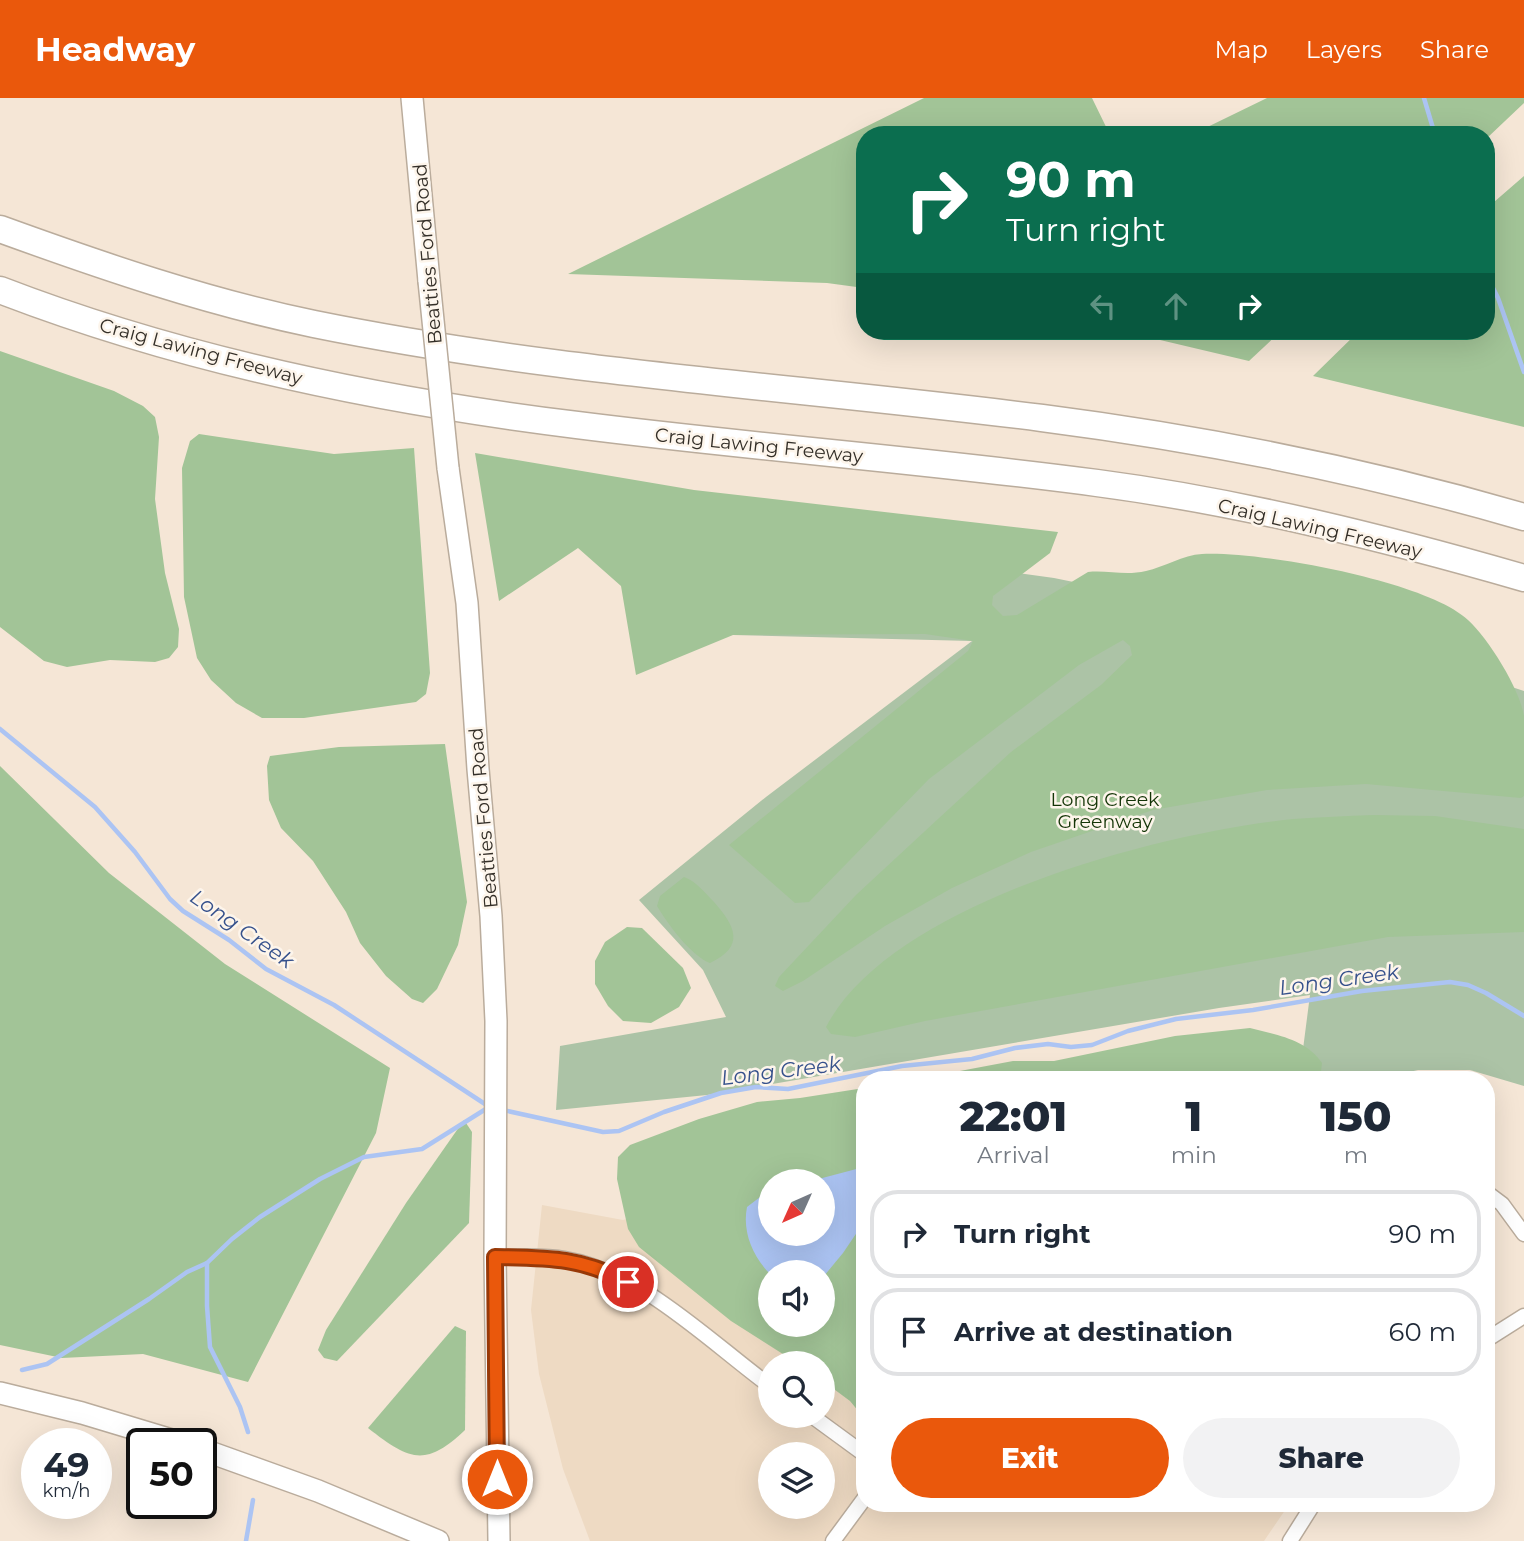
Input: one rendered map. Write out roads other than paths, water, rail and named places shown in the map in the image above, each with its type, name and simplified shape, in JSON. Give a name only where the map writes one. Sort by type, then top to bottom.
[{"type":"highway","points":[[0,229],[79,257],[232,303],[309,323],[392,339],[594,370],[1030,417],[1194,441],[1327,466],[1524,517]]},
{"type":"highway","name":"Craig Lawing Freeway","points":[[0,290],[126,334],[353,390],[576,425],[1102,484],[1252,510],[1524,578]]},
{"type":"main road","name":"Beatties Ford Road","points":[[412,98],[448,468],[467,604],[491,916],[495,1052],[499,1541]]},
{"type":"main road","points":[[0,1393],[132,1428]]},
{"type":"main road","points":[[217,1455],[318,1491],[438,1541]]},
{"type":"street","points":[[1495,1199],[1524,1234]]},
{"type":"street","points":[[495,1257],[565,1259],[604,1270],[638,1287],[758,1377]]},
{"type":"street","points":[[1495,1334],[1524,1316]]},
{"type":"street","points":[[828,1428],[856,1448]]},
{"type":"street","points":[[833,1541],[856,1510]]},
{"type":"street","points":[[1290,1541],[1308,1512]]},
{"type":"water","points":[[856,1169],[856,1234],[835,1263],[835,1260],[759,1260],[750,1244],[746,1226],[747,1207],[758,1199],[758,1246],[835,1246],[835,1175]]},
{"type":"waterway","points":[[1424,98],[1432,126]]},
{"type":"waterway","points":[[1495,292],[1524,372]]},
{"type":"waterway","name":"Long Creek","points":[[0,729],[95,807],[135,852],[170,899],[183,911],[229,940],[266,969],[334,1005],[488,1106]]},
{"type":"waterway","name":"Long Creek","points":[[877,1071],[972,1059],[1015,1048],[1048,1044],[1071,1047],[1092,1045],[1128,1031],[1176,1019],[1253,1010],[1362,991],[1450,982],[1468,985],[1486,993],[1524,1016]]},
{"type":"waterway","name":"Long Creek","points":[[503,1110],[603,1132],[619,1131],[721,1093],[756,1087],[788,1089],[856,1075]]},
{"type":"waterway","points":[[22,1370],[47,1364],[187,1272],[207,1263],[260,1217],[320,1179],[364,1157],[422,1149],[489,1107]]},
{"type":"waterway","points":[[207,1263],[210,1347],[240,1407],[248,1432]]},
{"type":"waterway","points":[[246,1541],[253,1500]]},
{"type":"park label","name":"Long Creek Greenway","points":[[1105,810]]}]
